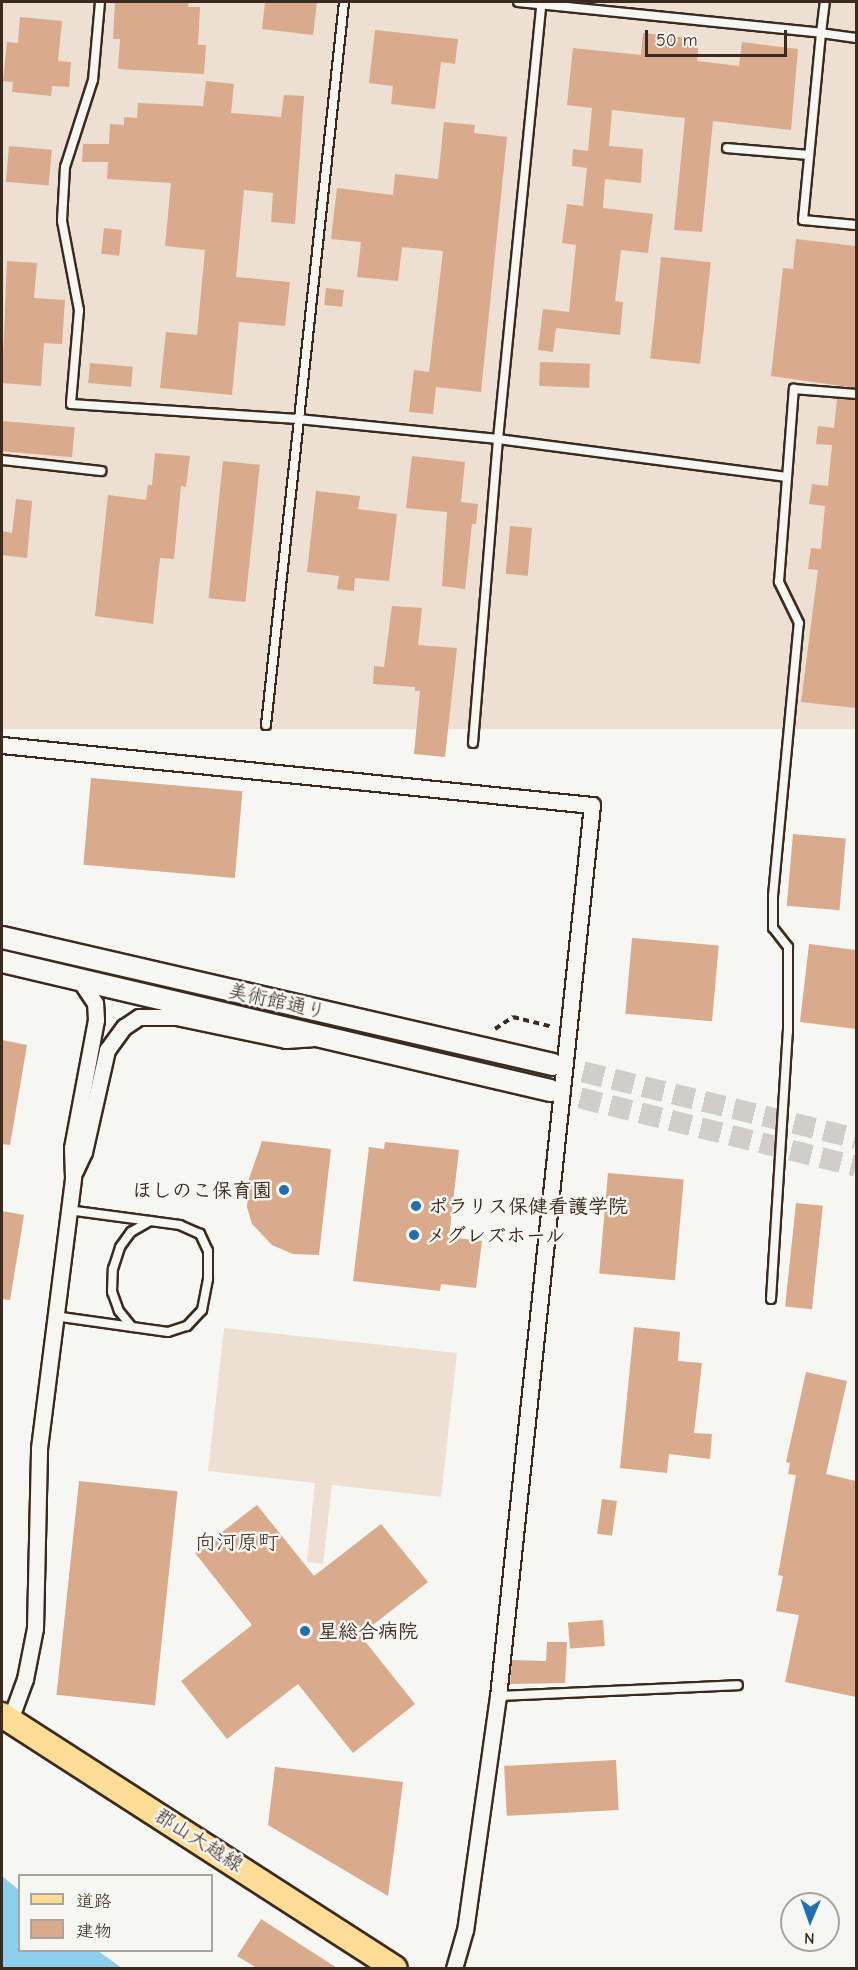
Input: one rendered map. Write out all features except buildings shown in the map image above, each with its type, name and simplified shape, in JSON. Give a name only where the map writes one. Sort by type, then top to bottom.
[{"type":"main road","name":"郡山大越線","points":[[6,1717],[394,1968]]},
{"type":"street","points":[[2,745],[592,804],[498,1696],[465,1930],[454,1968]]},
{"type":"street","name":"美術館通り","points":[[2,936],[553,1064]]},
{"type":"street","name":"美術館通り","points":[[2,961],[320,1034],[550,1090]]},
{"type":"street","points":[[6,1717],[26,1679],[35,1628],[37,1486],[54,1316],[73,1177],[72,1148],[97,1011],[90,992],[77,978]]},
{"type":"street","points":[[73,1177],[84,1152],[107,1050],[131,1022],[148,1016],[176,1017],[285,1040],[320,1034]]},
{"type":"lane","points":[[100,2],[93,80],[65,167],[62,220],[79,310],[70,404],[298,419],[498,440],[787,477]]},
{"type":"lane","points":[[266,725],[344,2]]},
{"type":"lane","points":[[518,2],[856,38]]},
{"type":"lane","points":[[825,2],[802,220],[856,225]]},
{"type":"lane","points":[[473,743],[498,440],[542,3]]},
{"type":"lane","points":[[727,148],[808,155]]},
{"type":"lane","points":[[771,1299],[788,1032],[788,946],[773,928],[772,896],[799,623],[779,582],[794,389],[856,394]]},
{"type":"lane","points":[[2,460],[101,471]]},
{"type":"lane","points":[[54,1316],[168,1332],[188,1326],[202,1310],[208,1278],[208,1251],[200,1234],[180,1225],[68,1210]]},
{"type":"lane","points":[[132,1327],[119,1311],[112,1292],[113,1269],[120,1247],[131,1232],[150,1220]]},
{"type":"lane","points":[[498,1696],[738,1685]]},
{"type":"path","points":[[495,1029],[513,1017],[568,1031]]},
{"type":"shaded area","points":[[2,2],[856,2],[856,729],[2,729]]},
{"type":"shaded area","name":"星総合病院","points":[[224,1328],[457,1353],[441,1497],[332,1485],[323,1564],[307,1562],[315,1483],[208,1471]]},
{"type":"water","points":[[2,1876],[18,1889],[18,1952],[99,1952],[122,1968],[2,1968]]},
{"type":"tunnel","points":[[553,1064],[856,1138]]},
{"type":"tunnel","points":[[550,1090],[856,1166]]},
{"type":"place","name":"ほしのこ保育園","points":[[284,1190]]},
{"type":"place","name":"ポラリス保健看護学院","points":[[416,1206]]},
{"type":"place","name":"メグレズホール","points":[[414,1235]]},
{"type":"place","name":"星総合病院","points":[[305,1631]]},
{"type":"district","name":"向河原町","points":[[237,1542]]}]
